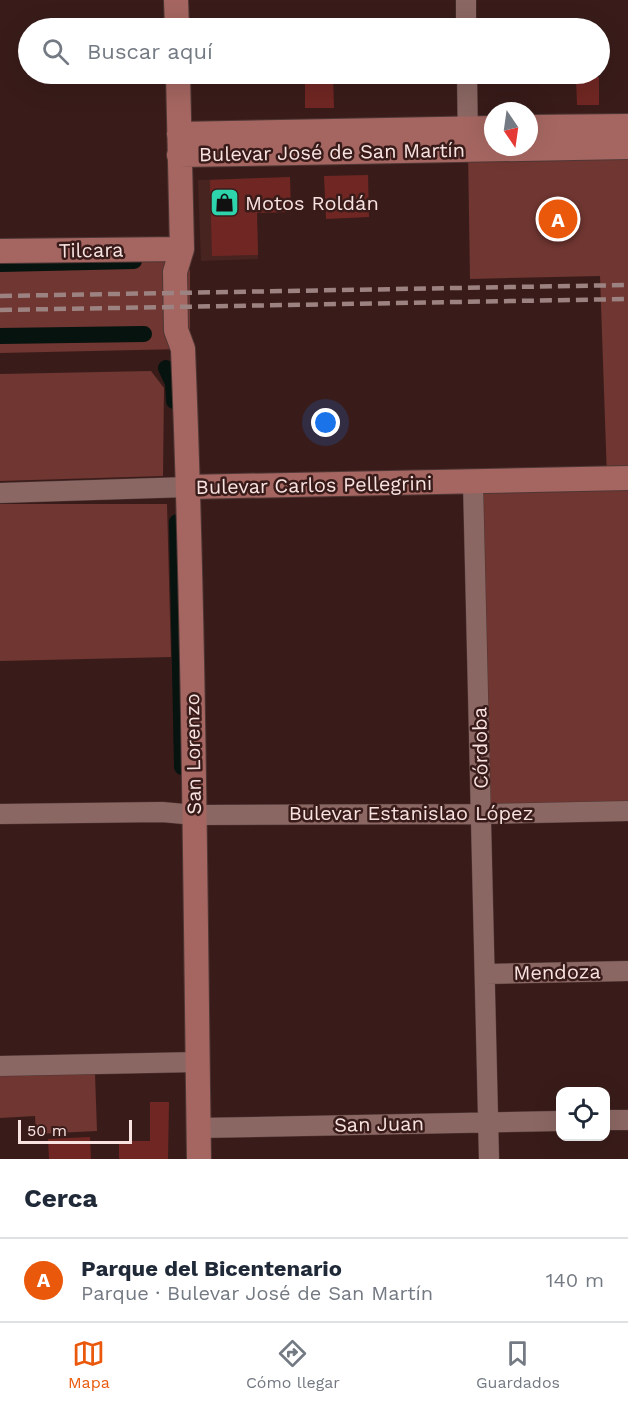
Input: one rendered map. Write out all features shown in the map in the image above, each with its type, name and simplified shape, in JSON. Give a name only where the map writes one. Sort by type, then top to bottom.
[{"type":"main road","points":[[176,0],[177,18]]},
{"type":"main road","name":"San Lorenzo","points":[[178,84],[182,249],[190,271],[183,307],[190,328],[183,350],[195,815],[199,1159]]},
{"type":"main road","points":[[538,127],[628,126]]},
{"type":"main road","name":"Bulevar José de San Martín","points":[[468,139],[484,132]]},
{"type":"main road","name":"Bulevar José de San Martín","points":[[179,144],[468,139],[628,147]]},
{"type":"main road","name":"Tilcara","points":[[0,251],[182,249]]},
{"type":"main road","name":"Bulevar Carlos Pellegrini","points":[[188,488],[628,478]]},
{"type":"street","points":[[466,0],[466,18]]},
{"type":"street","points":[[467,84],[468,139]]},
{"type":"street","name":"Córdoba","points":[[473,482],[489,1159]]},
{"type":"street","name":"Bulevar Carlos Pellegrini","points":[[0,493],[188,488]]},
{"type":"street","name":"Bulevar Estanislao López","points":[[0,814],[162,812],[195,815],[481,814],[628,811]]},
{"type":"street","name":"Bulevar Estanislao López","points":[[0,824],[162,822],[195,815]]},
{"type":"street","name":"Mendoza","points":[[485,974],[628,971]]},
{"type":"street","points":[[0,1066],[198,1062]]},
{"type":"street","points":[[610,1120],[628,1120]]},
{"type":"street","name":"San Juan","points":[[198,1128],[556,1121]]},
{"type":"shaded area","points":[[628,147],[628,811],[481,814],[473,482],[607,478],[600,276],[470,279],[468,149],[484,149],[484,156],[538,156],[538,148]]},
{"type":"shaded area","points":[[256,178],[258,259],[201,261],[198,180]]},
{"type":"shaded area","points":[[182,249],[190,271],[190,328],[183,349],[0,353],[0,251]]},
{"type":"shaded area","points":[[151,371],[164,388],[163,476],[0,481],[0,374]]},
{"type":"shaded area","points":[[0,504],[167,504],[171,657],[0,661]]},
{"type":"shaded area","points":[[95,1074],[97,1131],[36,1134],[35,1116],[0,1118],[0,1076]]},
{"type":"building","points":[[305,84],[333,84],[334,108],[305,108]]},
{"type":"building","points":[[576,84],[599,84],[599,105],[577,105]]},
{"type":"building","points":[[368,175],[369,217],[326,219],[324,176]]},
{"type":"building","points":[[290,177],[291,212],[257,213],[258,255],[212,256],[210,180]]},
{"type":"building","points":[[150,1102],[169,1102],[168,1159],[119,1159],[119,1141],[150,1141]]},
{"type":"building","points":[[90,1137],[91,1159],[49,1159],[48,1139]]},
{"type":"waterway","points":[[0,264],[134,261]]},
{"type":"waterway","points":[[0,336],[144,334]]},
{"type":"waterway","points":[[166,368],[173,383],[174,401]]},
{"type":"waterway","points":[[177,522],[182,767]]},
{"type":"railway","points":[[0,296],[628,285]]},
{"type":"railway","points":[[0,310],[628,299]]},
{"type":"place","name":"Motos Roldán","points":[[224,203]]},
{"type":"place","name":"Parque del Bicentenario","points":[[558,219]]}]
